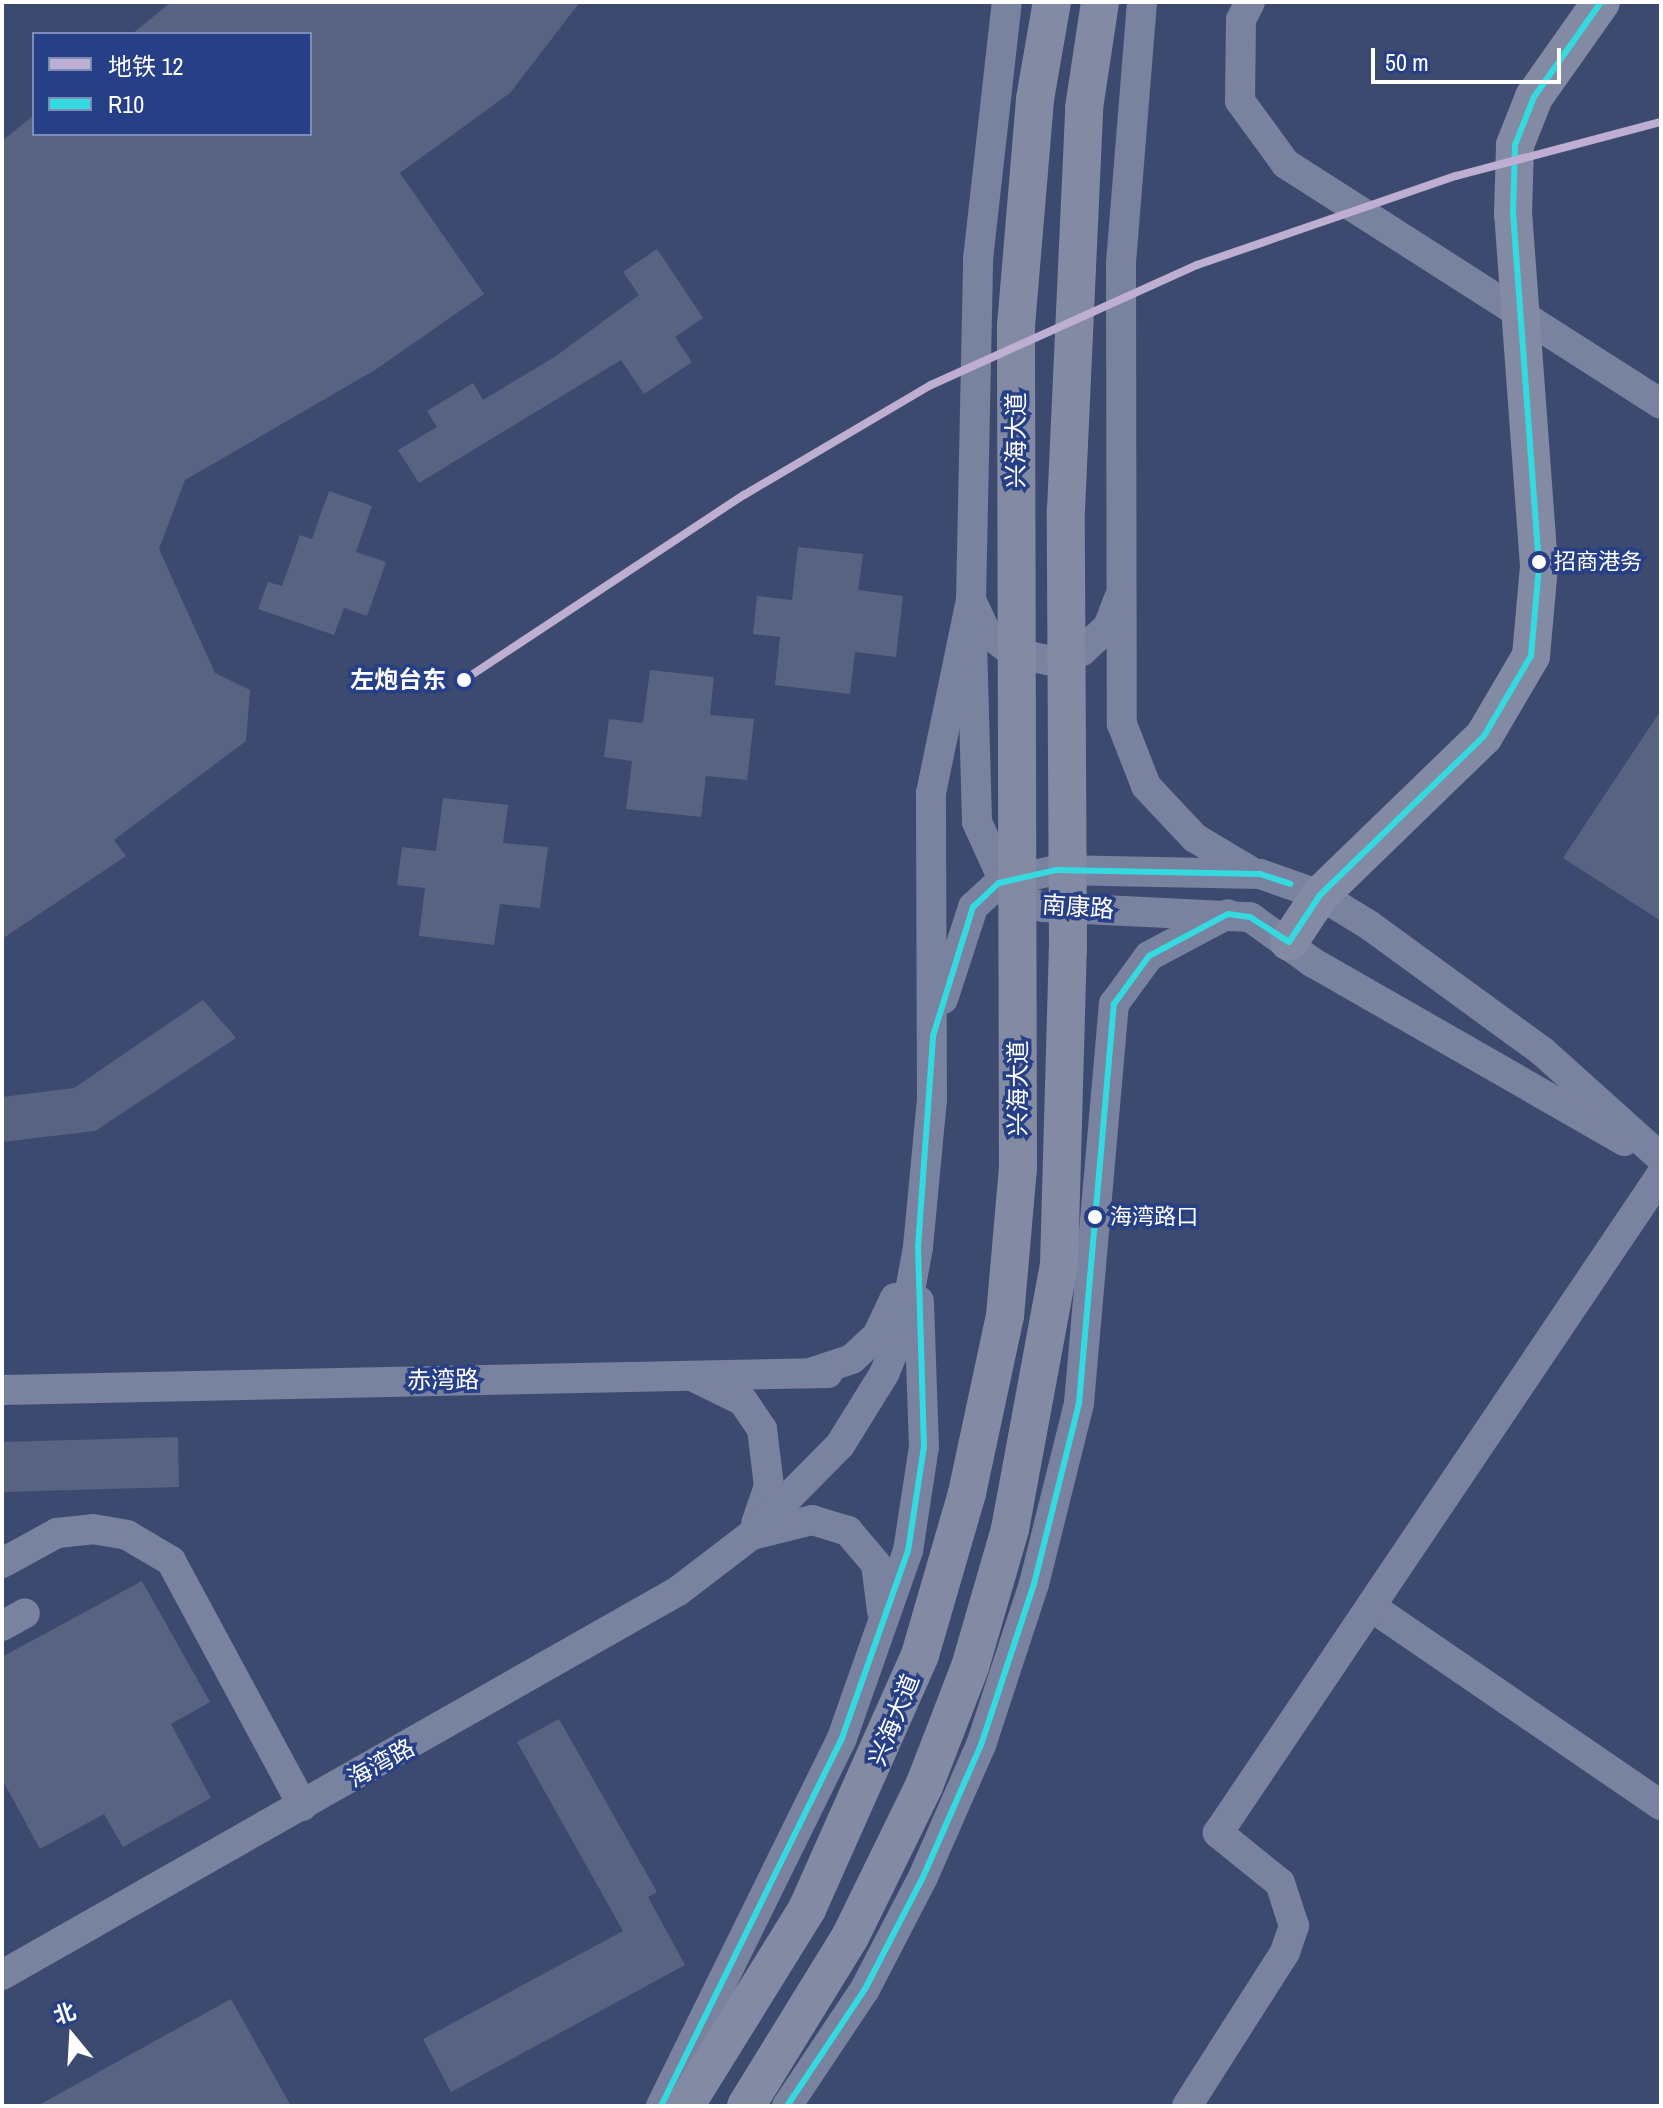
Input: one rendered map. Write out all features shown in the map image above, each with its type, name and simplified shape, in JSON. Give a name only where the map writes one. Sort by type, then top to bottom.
[{"type":"main road","name":"兴海大道","points":[[685,2106],[807,1909],[920,1655],[967,1493],[1005,1316],[1018,1167],[1016,326],[1035,99],[1052,2]]},
{"type":"main road","name":"兴海大道","points":[[746,2106],[850,1937],[924,1786],[970,1667],[1014,1514],[1059,1265],[1068,949],[1066,510],[1084,108],[1100,2]]},
{"type":"main road","points":[[1289,942],[1320,895],[1484,736],[1531,656],[1539,566],[1520,308],[1515,145],[1534,97],[1601,2]]},
{"type":"street","name":"兴海大道","points":[[661,2106],[789,1855],[882,1629],[920,1494],[918,1247],[933,1036],[931,793],[971,600],[978,259],[1007,2]]},
{"type":"street","points":[[1142,2],[1121,264],[1120,693],[1130,756],[1146,786],[1195,838],[1260,874]]},
{"type":"street","points":[[1250,2],[1241,20],[1240,101],[1286,164],[1520,308],[1661,404]]},
{"type":"street","points":[[971,600],[986,632],[1014,653],[1048,660],[1082,651],[1108,627],[1121,594]]},
{"type":"street","points":[[933,1036],[973,907],[999,883],[977,822],[971,600]]},
{"type":"street","name":"南康路","points":[[999,883],[1056,870],[1260,874],[1320,895],[1543,1052],[1661,1159]]},
{"type":"street","name":"南康路","points":[[999,883],[1043,907],[1250,917],[1460,1050],[1661,1159]]},
{"type":"street","points":[[787,2106],[865,1989],[923,1877],[981,1745],[1034,1584],[1079,1403],[1114,1004],[1149,956],[1228,914]]},
{"type":"street","name":"兴海大道","points":[[810,1373],[852,1359],[890,1318],[914,1112],[933,1036]]},
{"type":"street","points":[[1187,2106],[1285,1952],[1294,1926],[1280,1883],[1218,1833],[1373,1608],[1661,1175]]},
{"type":"street","name":"兴海大道","points":[[750,1536],[840,1445],[884,1374],[903,1329],[918,1247]]},
{"type":"street","name":"赤湾路","points":[[2,1390],[686,1375],[884,1374]]},
{"type":"street","points":[[686,1375],[743,1401],[762,1429],[769,1486],[750,1536]]},
{"type":"street","points":[[750,1536],[812,1520],[848,1531],[876,1564],[882,1629]]},
{"type":"street","points":[[2,1563],[57,1533],[93,1529],[127,1535],[171,1561],[303,1806]]},
{"type":"street","name":"海湾路","points":[[2,1975],[678,1591],[750,1536]]},
{"type":"street","points":[[1373,1608],[1661,1805]]},
{"type":"building","points":[[171,2],[580,2],[510,93],[400,173],[484,294],[375,370],[185,480],[159,549],[215,673],[250,690],[246,741],[114,840],[126,856],[2,939],[2,141],[32,117],[32,136],[312,136],[312,32],[134,32]]},
{"type":"building","points":[[657,249],[703,318],[675,337],[692,362],[644,394],[621,360],[419,483],[398,450],[437,427],[427,411],[473,383],[483,400],[556,356],[639,295],[623,272]]},
{"type":"building","points":[[329,491],[372,506],[356,552],[386,562],[367,616],[344,608],[334,635],[258,609],[268,582],[282,586],[300,535],[312,539]]},
{"type":"building","points":[[798,547],[863,554],[858,590],[903,596],[896,657],[855,652],[850,694],[775,685],[780,637],[753,634],[757,596],[792,600]]},
{"type":"building","points":[[650,670],[714,677],[710,715],[754,719],[747,780],[706,776],[701,817],[626,809],[632,761],[604,757],[609,719],[643,723]]},
{"type":"building","points":[[1661,710],[1661,921],[1563,858]]},
{"type":"building","points":[[443,798],[508,805],[503,843],[548,847],[540,908],[500,904],[494,945],[419,936],[425,888],[397,885],[402,847],[436,851]]},
{"type":"building","points":[[203,1000],[236,1038],[95,1131],[2,1142],[2,1097],[74,1088]]},
{"type":"building","points":[[178,1437],[179,1487],[2,1492],[2,1442]]},
{"type":"building","points":[[142,1581],[210,1702],[171,1724],[211,1798],[123,1847],[104,1814],[40,1849],[2,1779],[2,1657]]},
{"type":"building","points":[[559,1719],[657,1892],[648,1897],[685,1965],[451,2092],[423,2039],[623,1931],[517,1742]]},
{"type":"building","points":[[231,1999],[291,2106],[37,2106]]},
{"type":"metro line","name":"12","points":[[464,680],[744,495],[931,385],[1197,265],[1456,176],[1661,122]]},
{"type":"transit line","name":"R10","points":[[787,2106],[865,1989],[923,1877],[981,1745],[1034,1584],[1079,1403],[1114,1004],[1149,956],[1228,914],[1250,917],[1289,942],[1320,895],[1484,736],[1531,656],[1539,566],[1513,214],[1515,145],[1534,97],[1601,2]]},
{"type":"transit line","name":"R10","points":[[661,2106],[842,1738],[908,1551],[924,1447],[918,1247],[933,1036],[973,907],[999,883],[1056,870],[1260,874],[1290,884]]},
{"type":"place","name":"招商港务","points":[[1539,562]]},
{"type":"place","name":"左炮台东","points":[[464,680]]},
{"type":"place","name":"海湾路口","points":[[1095,1217]]}]
